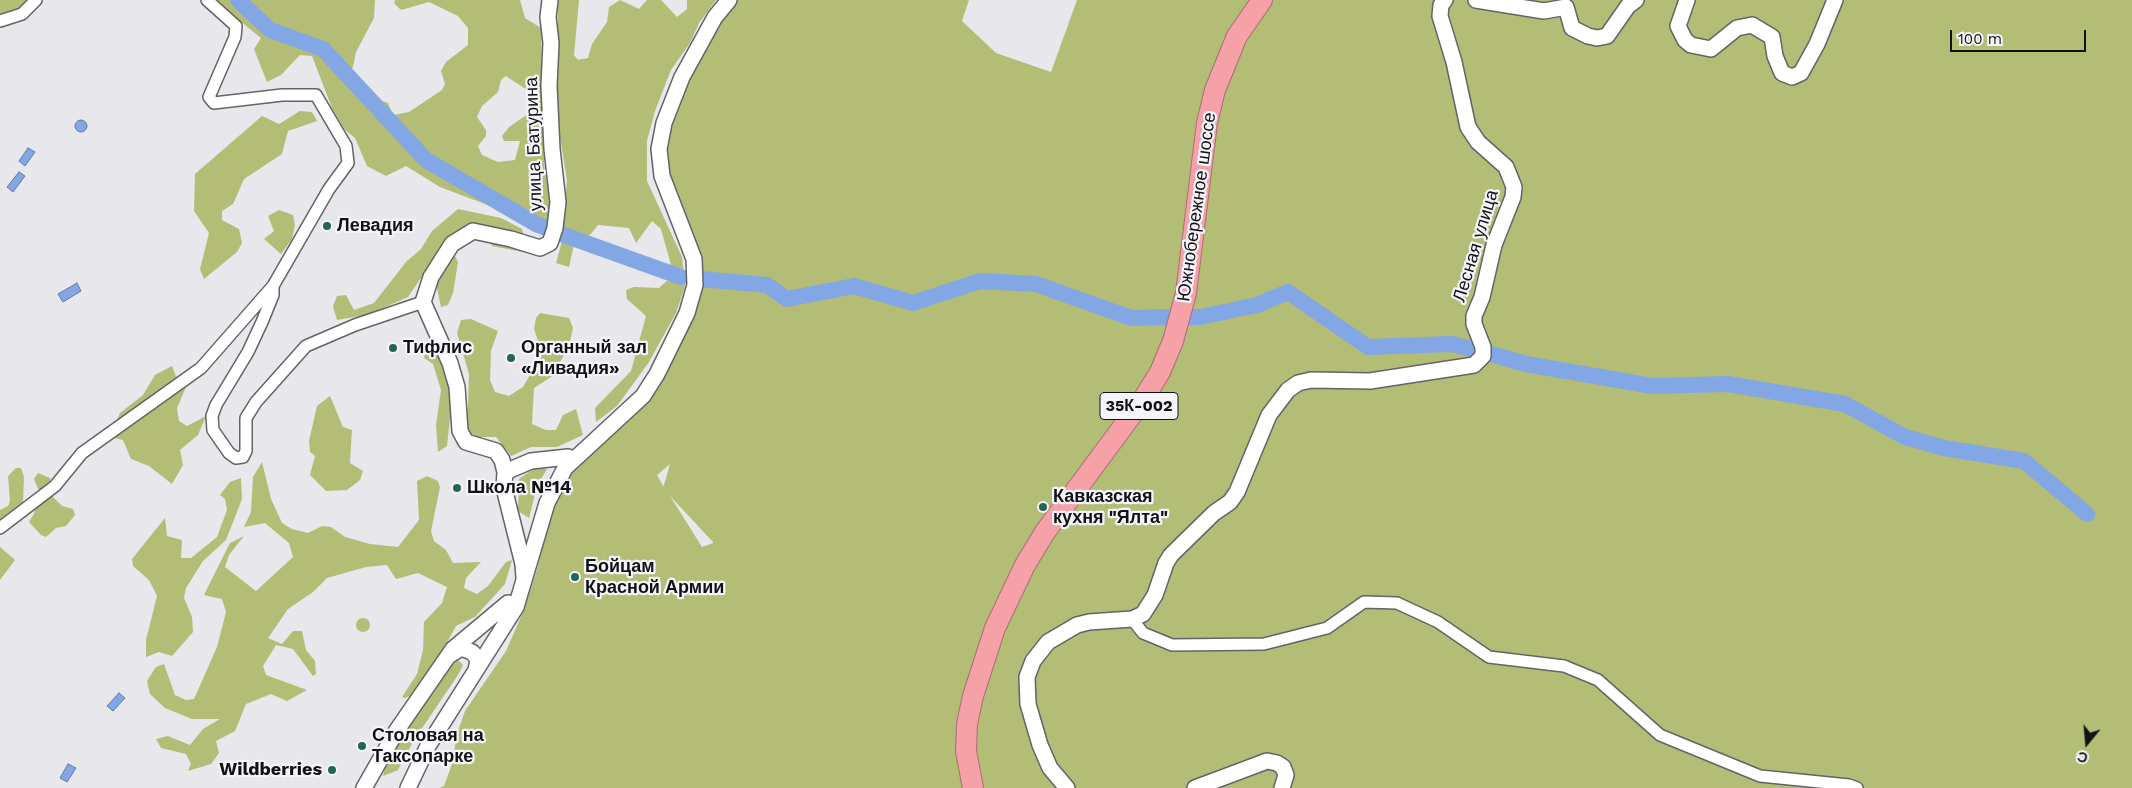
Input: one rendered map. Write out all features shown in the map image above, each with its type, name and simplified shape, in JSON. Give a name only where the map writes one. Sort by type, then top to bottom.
[{"type":"highway","name":"Южнобережное шоссе","points":[[964,788],[959,758],[959,723],[974,654],[987,621],[1024,547],[1054,503],[1103,441],[1136,394],[1165,335],[1174,312],[1181,278],[1201,116],[1218,57],[1250,0]]},
{"type":"highway","name":"Южнобережное шоссе","points":[[973,788],[966,751],[967,724],[973,696],[995,628],[1025,565],[1045,532],[1142,401],[1160,372],[1173,341],[1186,293],[1206,132],[1215,90],[1238,36],[1262,0]]},
{"type":"street","points":[[0,21],[22,14],[36,0]]},
{"type":"street","points":[[0,528],[55,486],[82,453],[201,368],[273,286],[329,189],[348,163],[346,146],[316,95],[282,94],[214,103],[209,97],[235,37],[236,26],[207,0]]},
{"type":"street","name":"улица Батурина","points":[[423,302],[431,277],[452,244],[473,231],[511,239],[540,248],[550,243],[555,228],[558,202],[552,149],[551,43],[548,17],[550,0]]},
{"type":"street","points":[[408,788],[428,746],[524,582],[547,503],[560,476],[571,458],[622,411],[645,386],[679,316],[688,274],[683,250],[658,192],[651,162],[656,132],[666,96],[712,13],[722,0]]},
{"type":"street","points":[[364,788],[397,730],[449,654],[509,608],[543,491],[555,470],[644,396],[657,374],[686,313],[695,285],[694,259],[662,176],[658,149],[664,123],[682,77],[714,17],[729,0]]},
{"type":"street","name":"Лесная улица","points":[[1132,619],[1143,614],[1148,607],[1171,555],[1238,492],[1269,415],[1288,390],[1298,383],[1311,380],[1370,381],[1474,365],[1483,356],[1483,347],[1474,324],[1474,316],[1482,297],[1494,246],[1513,197],[1514,187],[1506,167],[1478,142],[1468,127],[1454,62],[1440,16],[1441,5],[1445,0]]},
{"type":"street","points":[[1476,0],[1544,11],[1566,7],[1572,28],[1597,38],[1607,36],[1636,0]]},
{"type":"street","points":[[1686,0],[1678,26],[1685,40],[1691,45],[1711,48],[1737,28],[1752,25],[1772,37],[1775,56],[1782,73],[1792,77],[1801,73],[1817,44],[1835,0]]},
{"type":"street","points":[[273,286],[273,295],[248,352],[216,405],[212,416],[213,430],[229,453],[236,458],[242,457],[246,451],[246,418],[256,402],[306,346],[355,325],[423,302],[450,363],[458,387],[460,431],[466,442],[496,451],[502,460],[506,502],[523,564],[524,582]]},
{"type":"street","points":[[504,472],[531,461],[571,458]]},
{"type":"street","points":[[1067,788],[1061,783],[1043,753],[1028,704],[1028,677],[1033,661],[1048,642],[1077,625],[1088,622],[1132,619],[1143,633],[1172,645],[1264,644],[1327,628],[1364,602],[1397,603],[1438,622],[1489,657],[1564,666],[1598,680],[1660,735],[1760,776],[1849,785],[1857,788]]},
{"type":"street","points":[[449,654],[461,653],[469,656],[475,665]]},
{"type":"street","points":[[404,788],[424,742],[475,665]]},
{"type":"street","points":[[1195,788],[1267,761],[1277,763],[1283,767],[1286,775],[1282,788]]},
{"type":"green space","points":[[0,0],[27,0],[19,8],[0,15]]},
{"type":"green space","points":[[214,0],[375,0],[374,18],[356,52],[350,80],[358,93],[388,103],[393,115],[409,112],[442,90],[445,84],[441,71],[446,62],[468,45],[468,28],[458,16],[429,2],[401,10],[394,3],[395,0],[520,0],[525,18],[541,28],[544,164],[552,215],[549,220],[538,220],[485,204],[440,187],[406,166],[386,176],[367,166],[355,138],[345,130],[332,108],[312,56],[300,55],[281,75],[267,82],[254,49],[261,38]],"holes":[[[506,76],[530,92],[531,103],[528,114],[509,127],[502,136],[504,141],[520,141],[515,160],[498,162],[482,155],[478,146],[486,136],[486,130],[477,117],[482,106],[498,92],[501,80]]]},
{"type":"green space","points":[[558,0],[579,0],[574,55],[578,60],[588,58],[592,44],[607,22],[609,7],[620,0],[639,9],[647,0],[661,0],[677,17],[687,9],[687,0],[716,0],[699,23],[690,43],[671,70],[655,111],[647,141],[647,181],[682,257],[685,286],[676,313],[649,362],[617,406],[596,422],[595,408],[631,371],[646,316],[627,299],[626,290],[634,287],[659,288],[670,278],[671,265],[661,229],[652,221],[636,243],[629,228],[598,225],[590,235],[576,235],[569,267],[556,263],[562,241],[567,180],[556,112]]},
{"type":"green space","points":[[737,0],[969,0],[962,21],[996,53],[1051,72],[1077,0],[2132,0],[2132,788],[440,788],[444,786],[452,764],[457,734],[465,711],[506,651],[524,610],[538,566],[549,510],[563,479],[616,427],[700,295],[663,166],[666,131],[710,29]],"holes":[[[670,464],[664,485],[663,486],[657,475]],[[670,496],[713,542],[713,543],[702,547]]]},
{"type":"green space","points":[[300,111],[312,112],[317,121],[288,131],[282,154],[244,179],[233,204],[222,211],[222,220],[239,229],[242,243],[237,252],[204,279],[200,269],[209,233],[194,211],[195,174],[262,116],[279,124]]},
{"type":"green space","points":[[458,209],[501,218],[522,229],[528,253],[492,246],[484,226],[467,225],[449,237],[408,297],[367,315],[337,320],[333,306],[337,296],[346,295],[354,310],[374,303],[406,262],[421,249],[432,231]]},
{"type":"green space","points":[[279,210],[293,215],[295,225],[292,239],[281,254],[264,239],[274,231],[268,216]]},
{"type":"green space","points":[[454,254],[458,262],[453,293],[448,305],[441,307],[435,279]]},
{"type":"green space","points":[[540,313],[569,318],[573,328],[570,342],[554,375],[534,388],[532,424],[546,430],[556,430],[563,415],[576,409],[583,435],[557,447],[531,447],[511,456],[496,437],[478,437],[463,430],[468,407],[469,374],[457,333],[461,320],[471,319],[498,331],[491,351],[490,380],[495,392],[509,396],[523,387],[531,373],[539,344],[534,329],[536,318]]},
{"type":"green space","points":[[434,344],[444,355],[452,400],[447,446],[438,452],[436,425],[441,390],[433,364],[424,358],[427,345]]},
{"type":"green space","points":[[172,366],[178,382],[186,387],[177,408],[179,421],[187,426],[206,416],[198,435],[180,450],[183,465],[172,484],[149,466],[131,459],[123,440],[110,437],[120,413],[143,395],[155,375]]},
{"type":"green space","points":[[330,396],[343,427],[352,430],[350,463],[363,471],[360,480],[347,490],[326,491],[310,475],[315,456],[310,452],[309,441],[317,406]]},
{"type":"green space","points":[[262,462],[271,499],[282,523],[292,529],[308,533],[322,526],[331,527],[345,537],[370,544],[398,547],[419,520],[417,481],[427,476],[438,481],[440,487],[431,531],[434,541],[446,550],[453,563],[481,562],[466,578],[464,588],[477,594],[488,586],[506,562],[512,560],[505,584],[475,617],[456,626],[427,679],[414,694],[405,698],[402,697],[417,674],[423,650],[424,622],[442,603],[447,587],[418,573],[396,579],[387,565],[366,567],[327,578],[313,592],[288,609],[268,638],[282,644],[293,631],[302,631],[306,650],[315,661],[316,674],[313,676],[293,649],[276,645],[263,666],[266,675],[307,690],[287,701],[271,694],[246,704],[235,731],[216,741],[219,753],[211,764],[188,771],[191,764],[186,754],[161,748],[156,739],[168,736],[190,745],[203,729],[220,719],[192,719],[165,708],[150,694],[147,681],[156,667],[164,664],[175,695],[186,700],[194,699],[217,647],[226,612],[222,599],[204,595],[230,543],[244,536],[229,555],[225,567],[256,591],[293,557],[289,543],[265,523],[244,527],[251,512],[253,477]]},
{"type":"green space","points":[[16,468],[21,468],[24,477],[23,502],[0,520],[0,510],[8,506],[10,501],[8,476]]},
{"type":"green space","points":[[535,468],[547,469],[537,486],[529,518],[518,511],[519,479]]},
{"type":"green space","points":[[38,473],[50,478],[52,496],[62,506],[73,509],[75,515],[66,526],[56,528],[46,537],[41,535],[29,522],[34,514],[39,491],[34,479]]},
{"type":"green space","points":[[241,478],[242,499],[226,540],[203,561],[186,588],[184,598],[192,617],[193,632],[172,656],[159,652],[146,657],[146,640],[157,596],[149,580],[133,566],[132,559],[165,518],[167,536],[182,540],[181,558],[191,558],[217,537],[227,510],[225,499],[220,495],[230,482]]},
{"type":"green space","points":[[0,547],[15,560],[0,580]]},
{"type":"green space","points":[[363,618],[368,620],[370,625],[368,630],[363,632],[358,630],[356,625],[358,620]]},
{"type":"green space","points":[[458,660],[463,665],[458,675],[414,740],[398,770],[383,776],[386,763],[393,751],[451,665]]},
{"type":"water","points":[[79,120],[83,120],[87,126],[83,132],[79,132],[75,128],[75,124]]},
{"type":"water","points":[[28,148],[35,152],[25,166],[19,161]]},
{"type":"water","points":[[19,172],[25,176],[13,192],[7,187]]},
{"type":"water","points":[[77,283],[81,291],[63,302],[58,294]]},
{"type":"water","points":[[119,693],[125,698],[113,711],[107,706]]},
{"type":"water","points":[[68,764],[76,768],[67,782],[60,778]]},
{"type":"waterway","points":[[238,0],[270,30],[323,49],[426,160],[546,228]]},
{"type":"waterway","points":[[561,234],[681,277]]},
{"type":"waterway","points":[[700,279],[767,285],[787,299],[854,286],[913,303],[980,281],[1036,284],[1131,318],[1166,317]]},
{"type":"waterway","points":[[1186,317],[1200,317],[1257,305],[1288,292],[1368,347],[1452,344],[1475,350]]},
{"type":"waterway","points":[[1491,354],[1526,364],[1652,386],[1728,384],[1845,404],[1905,437],[1944,448],[2024,461],[2087,514]]},
{"type":"place","name":"Левадия","points":[[327,226]]},
{"type":"place","name":"Тифлис","points":[[393,348]]},
{"type":"place","name":"Органный зал «Ливадия»","points":[[511,358]]},
{"type":"place","name":"Школа №14","points":[[457,488]]},
{"type":"place","name":"Кавказская кухня \"Ялта\"","points":[[1043,507]]},
{"type":"place","name":"Бойцам Красной Армии","points":[[575,577]]},
{"type":"place","name":"Столовая на Таксопарке","points":[[362,746]]},
{"type":"place","name":"Wildberries","points":[[332,770]]}]
